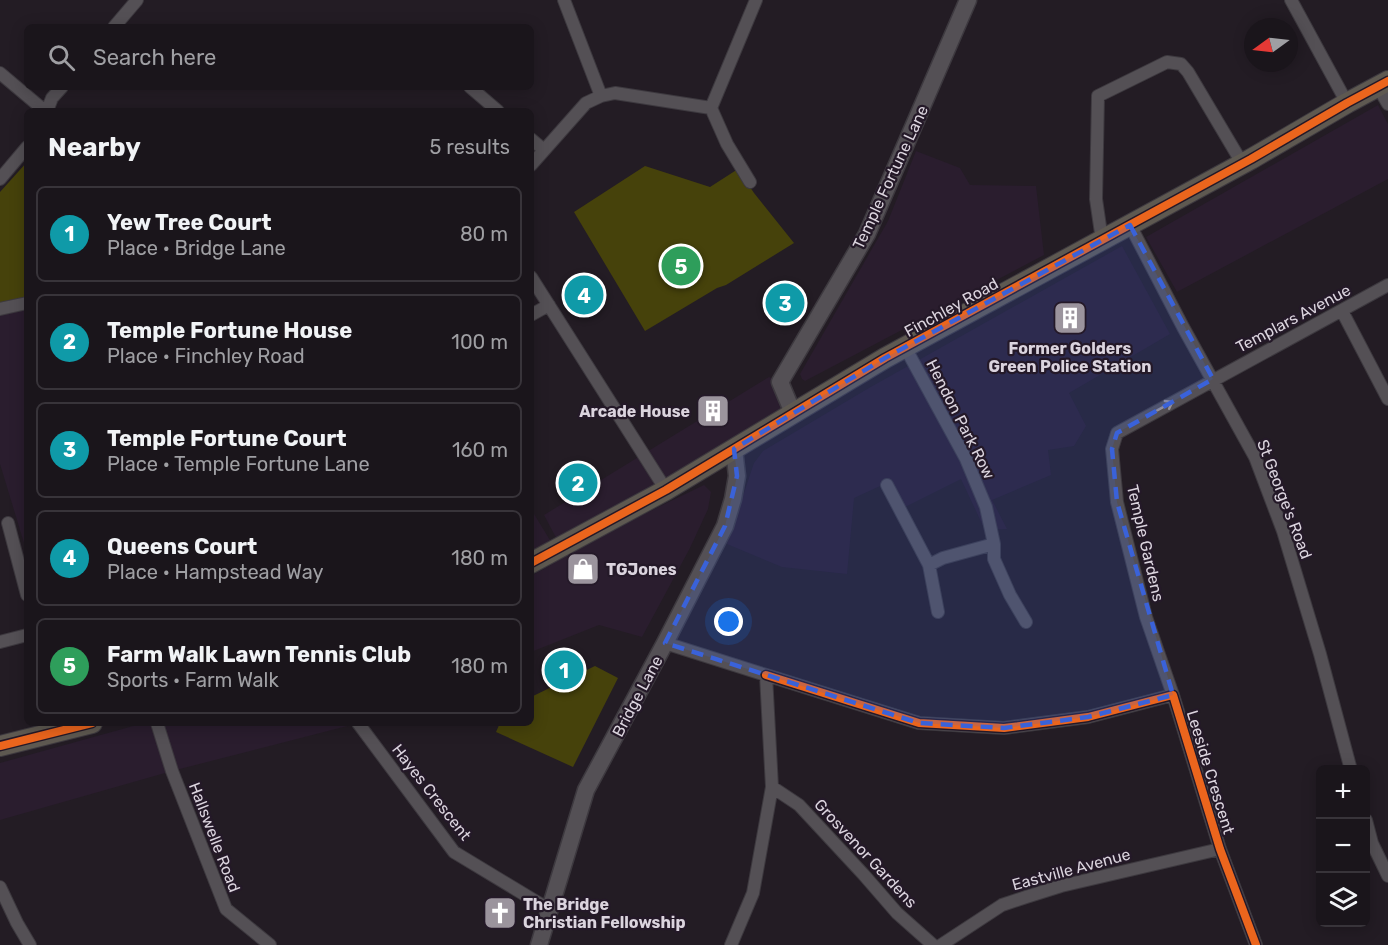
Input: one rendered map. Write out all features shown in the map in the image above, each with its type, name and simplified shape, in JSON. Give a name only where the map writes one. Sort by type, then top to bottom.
[{"type":"main road","name":"Finchley Road","points":[[534,561],[666,490],[905,347],[1130,225],[1347,103],[1385,90]]},
{"type":"main road","points":[[0,746],[64,726]]},
{"type":"street","points":[[117,24],[137,0]]},
{"type":"street","points":[[564,0],[601,96]]},
{"type":"street","points":[[750,182],[727,144],[711,108],[756,0]]},
{"type":"street","name":"Temple Fortune Lane","points":[[793,413],[780,382],[867,234],[968,0]]},
{"type":"street","points":[[1291,0],[1347,103]]},
{"type":"street","points":[[1102,240],[1096,199],[1098,96],[1167,62],[1181,64],[1242,163]]},
{"type":"street","points":[[0,73],[42,108]]},
{"type":"street","points":[[47,108],[59,90]]},
{"type":"street","points":[[474,90],[494,108]]},
{"type":"street","points":[[534,162],[586,103],[601,96],[615,93],[711,108]]},
{"type":"street","points":[[534,142],[544,150]]},
{"type":"street","points":[[0,179],[24,151]]},
{"type":"street","name":"St George's Road","points":[[1130,225],[1255,457],[1283,531],[1320,654],[1350,765]]},
{"type":"street","points":[[534,282],[666,490]]},
{"type":"street","name":"Templars Avenue","points":[[1213,379],[1388,285]]},
{"type":"street","points":[[0,309],[24,304]]},
{"type":"street","points":[[534,313],[549,305]]},
{"type":"street","points":[[1342,311],[1388,399]]},
{"type":"street","name":"Hendon Park Row","points":[[905,347],[966,459],[986,507],[994,544],[994,558],[1010,595],[1026,622]]},
{"type":"street","name":"Temple Gardens","points":[[1173,695],[1146,617],[1117,502],[1112,449],[1117,433],[1213,379]]},
{"type":"street","name":"Bridge Lane","points":[[539,945],[586,790],[665,644],[725,526],[734,499],[737,477],[734,449]]},
{"type":"street","points":[[887,485],[928,565],[938,612]]},
{"type":"street","points":[[8,523],[24,584]]},
{"type":"street","points":[[928,565],[943,558],[994,544]]},
{"type":"street","points":[[0,642],[24,636]]},
{"type":"street","name":"Leeside Crescent","points":[[665,644],[919,723],[1004,728],[1088,717],[1173,695],[1220,849],[1256,945]]},
{"type":"street","points":[[731,945],[753,893],[772,787],[766,675]]},
{"type":"street","name":"Hallswelle Road","points":[[158,726],[172,771],[226,909],[270,945]]},
{"type":"street","name":"Hayes Crescent","points":[[360,726],[454,852],[549,910]]},
{"type":"street","name":"Grosvenor Gardens","points":[[772,787],[799,805],[897,913],[933,945]]},
{"type":"street","points":[[1370,836],[1388,876]]},
{"type":"street","name":"Eastville Avenue","points":[[940,945],[1002,905],[1061,886],[1220,849]]},
{"type":"street","points":[[0,887],[16,923],[30,945]]},
{"type":"highlighted area","points":[[1130,225],[1213,379],[1117,433],[1112,449],[1117,502],[1173,695],[1088,717],[1004,728],[919,723],[665,643],[725,526],[737,476],[734,449],[885,358]]},
{"type":"shaded area","points":[[1378,105],[1388,124],[1388,179],[1177,292],[1146,237]]},
{"type":"shaded area","points":[[916,151],[960,168],[970,185],[1036,186],[1044,255],[805,381],[800,374],[888,221]]},
{"type":"shaded area","points":[[24,165],[24,301],[0,305],[0,192]]},
{"type":"shaded area","points":[[645,166],[710,187],[738,169],[794,243],[645,331],[574,212]]},
{"type":"shaded area","points":[[1122,246],[1170,334],[1069,393],[1086,426],[1074,446],[1048,450],[1051,475],[992,500],[1007,529],[985,530],[961,479],[905,507],[891,481],[854,498],[847,574],[782,567],[727,544],[754,463],[763,451],[869,388]]},
{"type":"shaded area","points":[[24,308],[24,543],[0,464],[0,313]]},
{"type":"shaded area","points":[[769,377],[780,382],[793,413],[561,547],[544,515]]},
{"type":"shaded area","points":[[704,485],[711,492],[708,509],[690,548],[642,637],[599,625],[534,651],[534,574],[617,527]]},
{"type":"shaded area","points":[[534,514],[556,550],[534,561]]},
{"type":"shaded area","points":[[595,666],[618,678],[573,767],[496,732],[499,726],[534,726],[534,696]]},
{"type":"shaded area","points":[[133,726],[347,726],[172,771],[0,820],[0,763]]},
{"type":"cycle path","points":[[534,561],[666,490],[885,358],[1251,159],[1388,81]]},
{"type":"cycle path","points":[[766,675],[919,723],[1004,728],[1088,717],[1173,695],[1220,849],[1256,945]]},
{"type":"cycle path","points":[[0,746],[80,726]]},
{"type":"place","name":"Farm Walk Lawn Tennis Club","points":[[681,266]]},
{"type":"place","name":"Queens Court","points":[[584,295]]},
{"type":"place","name":"Temple Fortune Court","points":[[785,303]]},
{"type":"place","name":"Former Golders Green Police Station","points":[[1070,318]]},
{"type":"place","name":"Arcade House","points":[[713,411]]},
{"type":"place","name":"Temple Fortune House","points":[[578,483]]},
{"type":"place","name":"TGJones","points":[[583,569]]},
{"type":"place","name":"Yew Tree Court","points":[[564,670]]},
{"type":"place","name":"The Bridge Christian Fellowship","points":[[500,913]]}]
